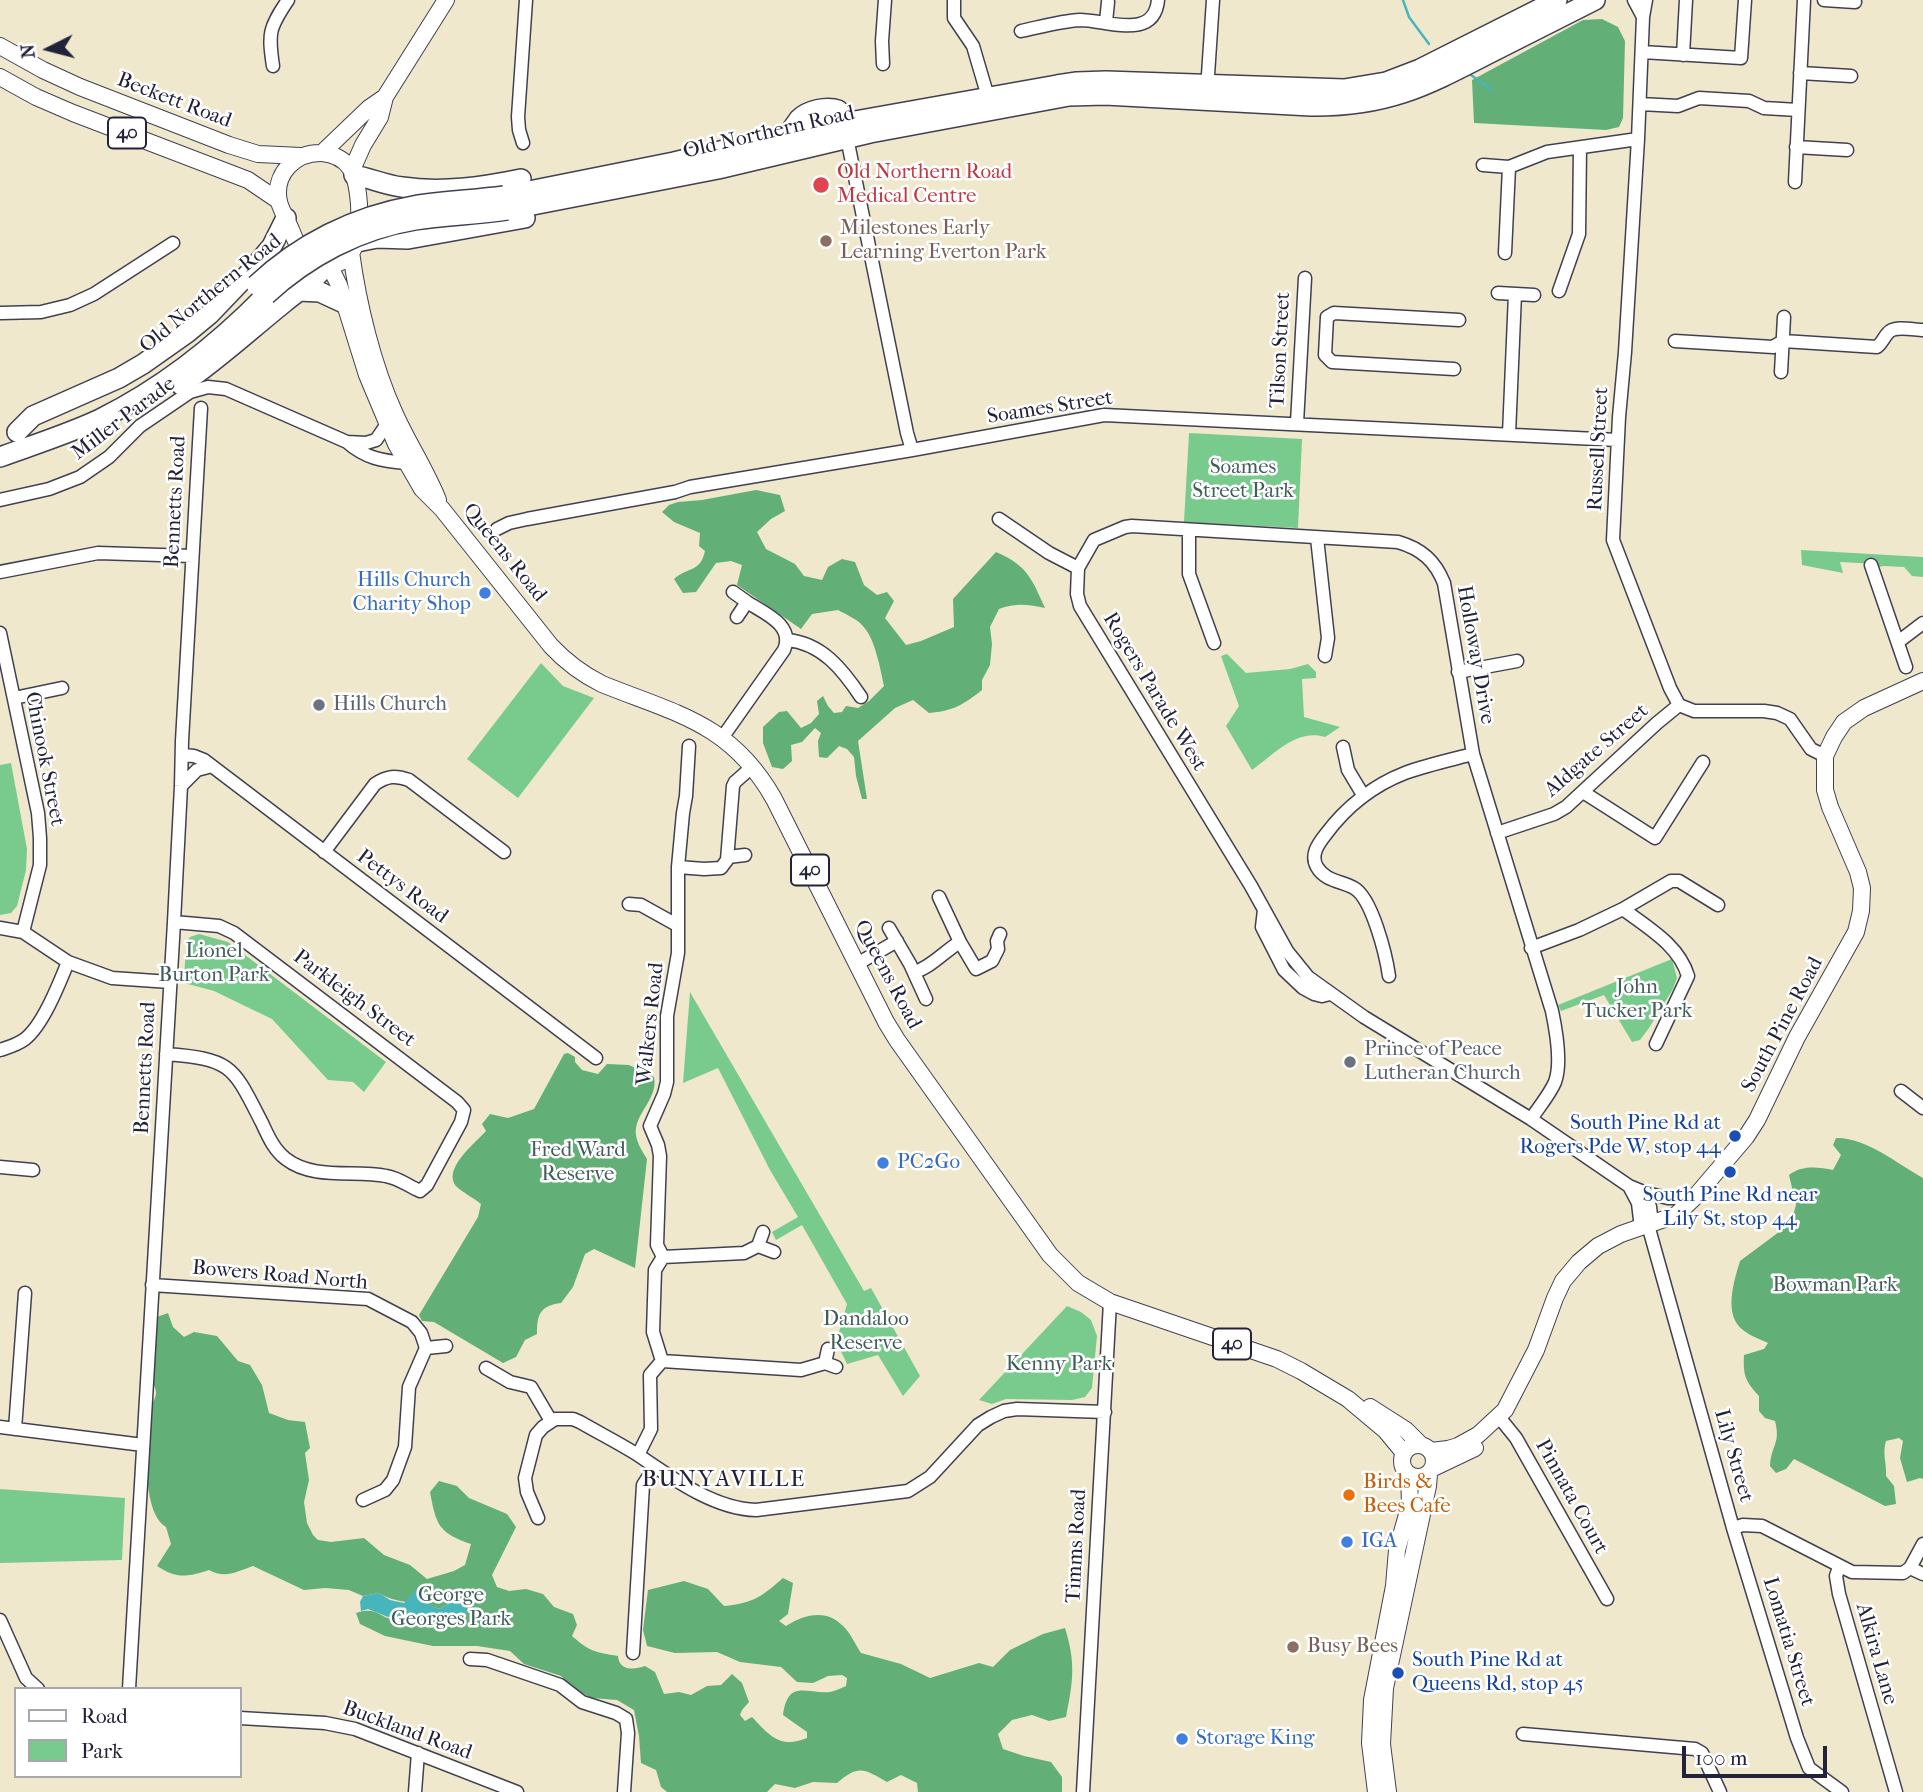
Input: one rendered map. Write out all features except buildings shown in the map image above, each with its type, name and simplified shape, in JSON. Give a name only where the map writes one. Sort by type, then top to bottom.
[{"type":"highway","name":"Old Northern Road","points":[[506,203],[789,134],[845,131],[1069,96],[1320,90],[1371,86],[1420,69],[1554,1]]},
{"type":"highway","name":"Old Northern Road","points":[[9,435],[102,400],[151,373],[197,341],[261,290],[282,280],[313,258],[375,229],[506,203],[761,159],[845,131],[988,97],[1077,82],[1207,92],[1326,106],[1388,99],[1434,81],[1587,4]]},
{"type":"highway","points":[[353,173],[391,185],[412,188],[468,188],[715,143],[743,145]]},
{"type":"highway","points":[[354,247],[377,238],[408,239],[699,185],[746,172],[761,159]]},
{"type":"highway","points":[[9,435],[33,416],[119,378],[143,364],[210,314],[272,246],[282,209]]},
{"type":"highway","points":[[75,429],[97,428],[175,389],[230,349],[320,275],[327,265]]},
{"type":"highway","name":"Old Northern Road","points":[[0,457],[99,419],[159,385],[222,338],[261,290]]},
{"type":"highway","points":[[298,291],[320,292],[346,304]]},
{"type":"main road","points":[[385,97],[369,108],[322,153],[336,156],[353,173],[363,145],[380,117],[385,97],[446,0]]},
{"type":"main road","name":"Beckett Road","points":[[0,46],[80,87],[237,148],[258,154],[300,156]]},
{"type":"main road","name":"40","points":[[0,77],[73,113],[248,180],[282,209],[302,253],[311,261],[327,265]]},
{"type":"main road","name":"40","points":[[300,156],[322,153]]},
{"type":"main road","points":[[282,209],[279,186],[288,166],[300,156]]},
{"type":"main road","name":"40","points":[[353,173],[359,212],[359,233],[354,247]]},
{"type":"main road","points":[[327,265],[344,260],[354,247]]},
{"type":"main road","name":"Queens Road","points":[[354,247],[354,272],[378,372],[396,416],[431,482],[442,509]]},
{"type":"main road","name":"Queens Road","points":[[327,265],[339,285],[367,375],[387,424],[422,489],[442,509],[551,646],[566,661],[589,677],[698,722],[722,738],[766,784],[897,1040],[1050,1255],[1078,1283],[1110,1302],[1277,1359],[1301,1371],[1348,1399],[1385,1430],[1404,1453]]},
{"type":"main road","points":[[1825,755],[1833,737],[1844,723],[1864,708],[1923,681]]},
{"type":"main road","name":"South Pine Road","points":[[1431,1471],[1473,1450],[1496,1434],[1536,1350],[1563,1281],[1579,1262],[1598,1246],[1621,1234],[1676,1215],[1694,1198],[1746,1137],[1757,1120],[1797,1037],[1856,932],[1861,911],[1862,888],[1858,872],[1827,799],[1825,755]]},
{"type":"main road","name":"Queens Road","points":[[1348,1399],[1367,1405],[1383,1415],[1406,1430],[1426,1448]]},
{"type":"main road","name":"South Pine Road","points":[[1426,1448],[1448,1449],[1458,1446],[1502,1421]]},
{"type":"main road","points":[[1388,1792],[1382,1744],[1385,1688],[1434,1459],[1426,1448],[1411,1447],[1404,1453]]},
{"type":"main road","name":"40","points":[[1376,1792],[1370,1743],[1372,1700],[1394,1586],[1398,1550],[1410,1504],[1409,1475],[1402,1463],[1404,1453]]},
{"type":"main road","points":[[1409,1475],[1419,1478],[1431,1471]]},
{"type":"street","points":[[273,66],[271,27],[288,0]]},
{"type":"street","points":[[523,143],[518,117],[526,0]]},
{"type":"street","points":[[883,64],[885,0]]},
{"type":"street","points":[[954,0],[954,18],[973,46],[988,97]]},
{"type":"street","points":[[1021,31],[1076,20],[1134,26],[1144,23],[1156,12],[1158,0]]},
{"type":"street","points":[[1207,92],[1213,0]]},
{"type":"street","name":"Russell Street","points":[[1634,0],[1643,17]]},
{"type":"street","name":"Russell Street","points":[[1646,0],[1612,540],[1679,705]]},
{"type":"street","points":[[1684,55],[1686,0]]},
{"type":"street","points":[[1642,52],[1741,58],[1745,0]]},
{"type":"street","points":[[1795,182],[1804,0]]},
{"type":"street","points":[[1824,0],[1855,2]]},
{"type":"street","points":[[1554,1],[1561,6],[1587,4]]},
{"type":"street","points":[[1106,22],[1108,2]]},
{"type":"street","points":[[1800,73],[1851,76]]},
{"type":"street","points":[[1640,104],[1678,106],[1699,98],[1749,101],[1764,108],[1798,110]]},
{"type":"street","points":[[845,131],[912,450]]},
{"type":"street","points":[[1483,165],[1509,167],[1547,152],[1638,139]]},
{"type":"street","points":[[1559,291],[1579,234],[1580,148]]},
{"type":"street","points":[[1796,148],[1847,150]]},
{"type":"street","points":[[1505,253],[1509,167]]},
{"type":"street","points":[[0,313],[41,312],[71,305],[173,243]]},
{"type":"street","name":"Tilson Street","points":[[1297,423],[1304,278]]},
{"type":"street","points":[[1498,293],[1534,295]]},
{"type":"street","points":[[1509,434],[1515,294]]},
{"type":"street","points":[[1454,369],[1332,362],[1325,355],[1328,317],[1334,313],[1459,320]]},
{"type":"street","points":[[1781,372],[1784,317]]},
{"type":"street","points":[[1675,341],[1773,347],[1783,341],[1877,347],[1893,329],[1923,330]]},
{"type":"street","name":"Miller Parade","points":[[0,500],[49,489],[80,477],[109,457],[148,420],[202,387],[226,389],[347,442],[358,452],[406,463]]},
{"type":"street","name":"Bennetts Road","points":[[129,1687],[201,408]]},
{"type":"street","name":"Soames Street","points":[[497,529],[527,519],[690,487],[1104,415],[1617,440]]},
{"type":"street","points":[[347,442],[366,443],[376,440],[387,424]]},
{"type":"street","points":[[999,519],[1049,553],[1078,568]]},
{"type":"street","name":"Holloway Drive","points":[[1078,568],[1094,540],[1125,527],[1398,542],[1413,546],[1432,561],[1444,583],[1472,754],[1556,1029],[1558,1062],[1555,1081],[1531,1119]]},
{"type":"street","points":[[1189,530],[1189,574],[1214,643]]},
{"type":"street","points":[[1317,538],[1328,638],[1325,656]]},
{"type":"street","points":[[0,572],[98,553],[192,556]]},
{"type":"street","points":[[1871,565],[1906,667]]},
{"type":"street","name":"Rogers Parade West","points":[[1078,568],[1077,594],[1080,606],[1293,960],[1308,976],[1364,1017],[1531,1119],[1629,1185],[1646,1193],[1668,1198],[1694,1198]]},
{"type":"street","points":[[722,738],[784,650],[787,639],[782,626],[733,592]]},
{"type":"street","points":[[737,617],[747,602]]},
{"type":"street","points":[[1898,642],[1923,623]]},
{"type":"street","name":"Chinook Street","points":[[0,633],[38,813],[40,838],[40,864],[23,932]]},
{"type":"street","points":[[787,639],[805,642],[830,659],[844,672],[861,697]]},
{"type":"street","points":[[1458,671],[1517,661]]},
{"type":"street","points":[[14,698],[62,688]]},
{"type":"street","points":[[1679,705],[1694,711],[1777,713],[1790,719],[1811,749],[1825,755]]},
{"type":"street","name":"Aldgate Street","points":[[1497,833],[1554,814],[1566,807],[1679,705]]},
{"type":"street","name":"Walkers Road","points":[[662,1361],[653,1332],[655,1270],[663,1257],[657,1245],[660,1156],[650,1126],[667,1082],[667,1016],[678,953],[678,867],[687,796],[689,746]]},
{"type":"street","points":[[1342,747],[1348,769],[1363,795]]},
{"type":"street","points":[[1388,976],[1386,953],[1361,893],[1325,876],[1316,866],[1316,847],[1330,828],[1363,795],[1405,773],[1472,754]]},
{"type":"street","name":"Pettys Road","points":[[181,755],[194,756],[212,766],[596,1058]]},
{"type":"street","points":[[1583,792],[1656,838],[1703,762]]},
{"type":"street","points":[[181,786],[198,770],[212,766]]},
{"type":"street","points":[[678,867],[722,868],[728,857],[733,786],[752,767]]},
{"type":"street","points":[[324,852],[375,784],[385,777],[398,776],[409,780],[504,852]]},
{"type":"street","points":[[728,857],[745,855]]},
{"type":"street","points":[[1531,948],[1579,930],[1671,881],[1679,881],[1718,905]]},
{"type":"street","points":[[939,897],[976,969],[992,961],[998,949],[1000,934]]},
{"type":"street","points":[[629,904],[641,905],[677,926]]},
{"type":"street","points":[[1623,908],[1678,954],[1688,976],[1656,1044]]},
{"type":"street","name":"Parkleigh Street","points":[[166,1054],[211,1060],[229,1068],[243,1086],[273,1145],[295,1165],[311,1170],[386,1176],[401,1180],[420,1191],[427,1185],[461,1122],[464,1111],[457,1102],[234,933],[219,926],[174,922]]},
{"type":"street","points":[[0,928],[23,932],[68,962],[112,978],[170,982]]},
{"type":"street","points":[[889,928],[926,999]]},
{"type":"street","points":[[857,964],[897,941]]},
{"type":"street","points":[[914,972],[920,971],[960,942]]},
{"type":"street","points":[[0,1050],[14,1046],[28,1037],[51,1002],[68,962]]},
{"type":"street","points":[[1901,1091],[1923,1108]]},
{"type":"street","points":[[0,1167],[33,1170]]},
{"type":"street","points":[[1629,1185],[1647,1226]]},
{"type":"street","points":[[1646,1193],[1650,1207],[1647,1226]]},
{"type":"street","name":"Lily Street","points":[[1647,1226],[1733,1528],[1742,1525],[1762,1526],[1852,1572],[1889,1574],[1903,1573],[1910,1568]]},
{"type":"street","points":[[758,1246],[762,1232]]},
{"type":"street","points":[[663,1257],[744,1253],[758,1246],[774,1252]]},
{"type":"street","name":"Bowers Road North","points":[[152,1285],[368,1299],[412,1322],[421,1333],[426,1348]]},
{"type":"street","points":[[15,1429],[25,1293]]},
{"type":"street","name":"Timms Road","points":[[1083,1792],[1110,1302]]},
{"type":"street","points":[[363,1500],[385,1490],[393,1480],[405,1447],[409,1387],[426,1348],[446,1346]]},
{"type":"street","points":[[638,1455],[651,1429],[650,1375],[662,1361],[801,1370],[830,1365],[828,1349]]},
{"type":"street","points":[[486,1368],[510,1382],[531,1387],[551,1421]]},
{"type":"street","points":[[538,1518],[527,1492],[525,1478],[536,1435],[551,1421],[561,1418],[573,1419],[713,1500],[745,1510],[757,1510],[908,1491],[930,1477],[978,1425],[1004,1411],[1017,1409],[1105,1412]]},
{"type":"street","name":"Pinnata Court","points":[[1502,1421],[1516,1438],[1606,1599]]},
{"type":"street","points":[[0,1427],[143,1444]]},
{"type":"street","points":[[633,1653],[643,1485],[654,1468]]},
{"type":"street","name":"Lomatia Street","points":[[1733,1528],[1797,1738],[1809,1768],[1842,1792]]},
{"type":"street","points":[[1923,1545],[1910,1568],[1923,1574]]},
{"type":"street","name":"Alkira Lane","points":[[1839,1567],[1836,1576],[1839,1594],[1896,1792]]},
{"type":"street","points":[[0,1621],[26,1678],[36,1687]]},
{"type":"street","points":[[470,1659],[487,1660],[560,1685],[582,1702],[626,1719],[628,1733],[624,1792]]},
{"type":"street","name":"Buckland Road","points":[[242,1718],[325,1723],[355,1729],[517,1792]]},
{"type":"street","points":[[1523,1734],[1695,1749],[1702,1753],[1720,1792]]},
{"type":"street","points":[[415,1792],[418,1753]]},
{"type":"green space","points":[[1602,19],[1618,27],[1625,41],[1623,118],[1619,127],[1606,130],[1474,123],[1472,80],[1583,20]]},
{"type":"green space","name":"Soames Street Park","points":[[1189,433],[1302,439],[1298,528],[1184,522]]},
{"type":"green space","points":[[756,490],[780,495],[785,511],[757,532],[766,549],[795,564],[804,576],[822,580],[828,567],[842,559],[855,562],[864,585],[877,595],[887,592],[894,601],[885,618],[906,645],[954,627],[953,599],[996,552],[1022,568],[1045,608],[1022,605],[999,609],[990,627],[990,665],[982,680],[982,690],[969,700],[945,711],[929,713],[913,700],[895,708],[858,741],[867,799],[862,799],[854,757],[847,749],[839,746],[827,758],[819,757],[818,741],[821,733],[815,728],[802,742],[791,745],[792,761],[783,769],[772,767],[763,743],[763,727],[779,712],[787,711],[801,728],[811,723],[819,714],[817,701],[823,696],[834,713],[842,712],[846,706],[858,708],[884,686],[875,649],[863,626],[838,610],[812,614],[801,629],[737,585],[742,565],[731,561],[716,563],[696,592],[683,593],[674,579],[697,566],[705,551],[699,546],[700,533],[674,522],[662,512],[669,505],[678,502]]},
{"type":"green space","points":[[1801,550],[1923,557],[1923,577],[1912,576],[1904,567],[1879,567],[1877,564],[1840,562],[1843,573],[1802,565]]},
{"type":"green space","points":[[1227,654],[1246,673],[1290,669],[1308,664],[1316,672],[1316,678],[1302,679],[1304,717],[1340,727],[1325,737],[1305,736],[1286,744],[1252,770],[1226,726],[1239,706],[1221,656]]},
{"type":"green space","points":[[541,663],[563,686],[594,698],[518,798],[467,759]]},
{"type":"green space","points":[[11,763],[27,849],[26,870],[17,906],[11,913],[0,915],[0,765]]},
{"type":"green space","name":"Lionel Burton Park","points":[[199,934],[228,942],[386,1062],[364,1092],[353,1082],[328,1080],[272,1019],[214,991],[184,983],[186,942],[190,937]]},
{"type":"green space","name":"John Tucker Park","points":[[1672,959],[1677,978],[1673,989],[1640,1040],[1632,1042],[1604,995],[1561,1011],[1558,1005]]},
{"type":"green space","name":"Dandaloo Reserve","points":[[690,992],[864,1291],[871,1288],[920,1376],[903,1396],[878,1355],[847,1364],[835,1339],[847,1304],[802,1225],[776,1240],[772,1232],[798,1217],[770,1170],[718,1068],[683,1083]]},
{"type":"green space","name":"Fred Ward Reserve","points":[[564,1054],[575,1057],[575,1062],[582,1070],[598,1074],[607,1064],[629,1065],[654,1077],[651,1097],[636,1128],[637,1141],[647,1159],[635,1268],[594,1249],[585,1254],[573,1287],[561,1303],[548,1306],[541,1312],[537,1334],[525,1340],[516,1357],[503,1363],[434,1322],[422,1321],[419,1315],[478,1217],[481,1204],[459,1189],[453,1180],[456,1165],[486,1131],[482,1124],[490,1114],[508,1118],[534,1109]]},
{"type":"green space","name":"Bowman Park","points":[[1836,1138],[1870,1147],[1923,1178],[1923,1479],[1907,1482],[1900,1458],[1903,1441],[1899,1438],[1886,1441],[1886,1476],[1894,1486],[1896,1504],[1885,1506],[1794,1459],[1786,1469],[1776,1473],[1770,1466],[1777,1435],[1775,1421],[1765,1418],[1759,1411],[1759,1396],[1746,1377],[1744,1362],[1744,1355],[1764,1349],[1768,1343],[1743,1330],[1733,1316],[1733,1288],[1740,1261],[1791,1223],[1796,1205],[1789,1175],[1805,1168],[1833,1170],[1841,1155],[1833,1145]]},
{"type":"green space","name":"Kenny Park","points":[[1067,1306],[1091,1320],[1097,1336],[1092,1388],[1085,1397],[1072,1400],[1006,1399],[992,1404],[979,1400]]},
{"type":"green space","name":"George Georges Park","points":[[168,1313],[173,1327],[184,1337],[194,1332],[217,1336],[238,1361],[250,1365],[262,1385],[269,1413],[288,1420],[305,1422],[310,1448],[305,1453],[309,1480],[304,1502],[307,1523],[318,1540],[331,1542],[364,1538],[384,1555],[410,1565],[427,1579],[454,1571],[465,1565],[471,1544],[452,1536],[440,1526],[430,1492],[439,1481],[457,1486],[469,1498],[507,1514],[516,1527],[492,1575],[497,1587],[509,1591],[526,1589],[543,1594],[554,1607],[573,1614],[577,1625],[572,1636],[578,1641],[593,1651],[618,1656],[624,1667],[632,1669],[645,1666],[655,1672],[664,1694],[679,1692],[691,1695],[707,1686],[721,1685],[732,1674],[742,1683],[749,1702],[740,1715],[745,1721],[752,1717],[776,1739],[790,1742],[807,1738],[807,1732],[783,1715],[789,1696],[799,1691],[834,1691],[846,1686],[847,1678],[842,1675],[828,1676],[813,1683],[797,1682],[781,1667],[740,1662],[717,1652],[675,1653],[647,1646],[643,1630],[648,1590],[684,1581],[708,1589],[724,1606],[756,1598],[783,1578],[793,1583],[788,1614],[779,1621],[786,1626],[807,1616],[829,1617],[845,1628],[861,1653],[901,1664],[930,1678],[979,1663],[993,1667],[1010,1650],[1043,1634],[1065,1628],[1071,1652],[1072,1672],[1066,1717],[1049,1721],[1032,1715],[1012,1720],[998,1734],[1003,1749],[1051,1762],[1062,1777],[1062,1792],[918,1792],[917,1783],[901,1775],[887,1782],[862,1770],[851,1773],[837,1783],[813,1782],[795,1788],[775,1784],[767,1792],[667,1792],[661,1787],[656,1770],[641,1763],[634,1710],[617,1700],[592,1698],[574,1689],[561,1676],[524,1664],[510,1651],[477,1646],[433,1646],[385,1636],[360,1624],[356,1613],[369,1611],[398,1621],[438,1623],[456,1600],[439,1609],[394,1600],[379,1593],[363,1596],[349,1590],[304,1590],[253,1566],[225,1574],[209,1570],[182,1576],[164,1570],[157,1566],[171,1544],[166,1527],[152,1506],[147,1454],[151,1408],[156,1393],[152,1367],[157,1317]]},
{"type":"green space","points":[[0,1489],[125,1498],[122,1560],[0,1563]]},
{"type":"water","points":[[417,1589],[425,1603],[439,1609],[456,1600],[464,1601],[467,1614],[456,1620],[437,1623],[425,1620],[398,1621],[368,1609],[361,1611],[360,1602],[363,1596],[379,1593],[390,1600],[404,1603]]},
{"type":"waterway","points":[[1403,0],[1409,17],[1429,44]]},
{"type":"waterway","points":[[1471,75],[1492,90]]},
{"type":"place","name":"Old Northern Road Medical Centre","points":[[821,185]]},
{"type":"place","name":"Milestones Early Learning Everton Park","points":[[826,241]]},
{"type":"place","name":"Hills Church Charity Shop","points":[[485,593]]},
{"type":"place","name":"Hills Church","points":[[319,705]]},
{"type":"place","name":"Prince of Peace Lutheran Church","points":[[1350,1062]]},
{"type":"place","name":"South Pine Rd at Rogers Pde W, stop 44","points":[[1735,1136]]},
{"type":"place","name":"PC2Go","points":[[883,1163]]},
{"type":"place","name":"South Pine Rd near Lily St, stop 44","points":[[1730,1172]]},
{"type":"place","name":"Birds & Bees Cafe","points":[[1349,1495]]},
{"type":"place","name":"IGA","points":[[1347,1542]]},
{"type":"place","name":"Busy Bees","points":[[1293,1647]]},
{"type":"place","name":"South Pine Rd at Queens Rd, stop 45","points":[[1398,1673]]},
{"type":"place","name":"Storage King","points":[[1182,1739]]},
{"type":"district","name":"BUNYAVILLE","points":[[724,1480]]}]
